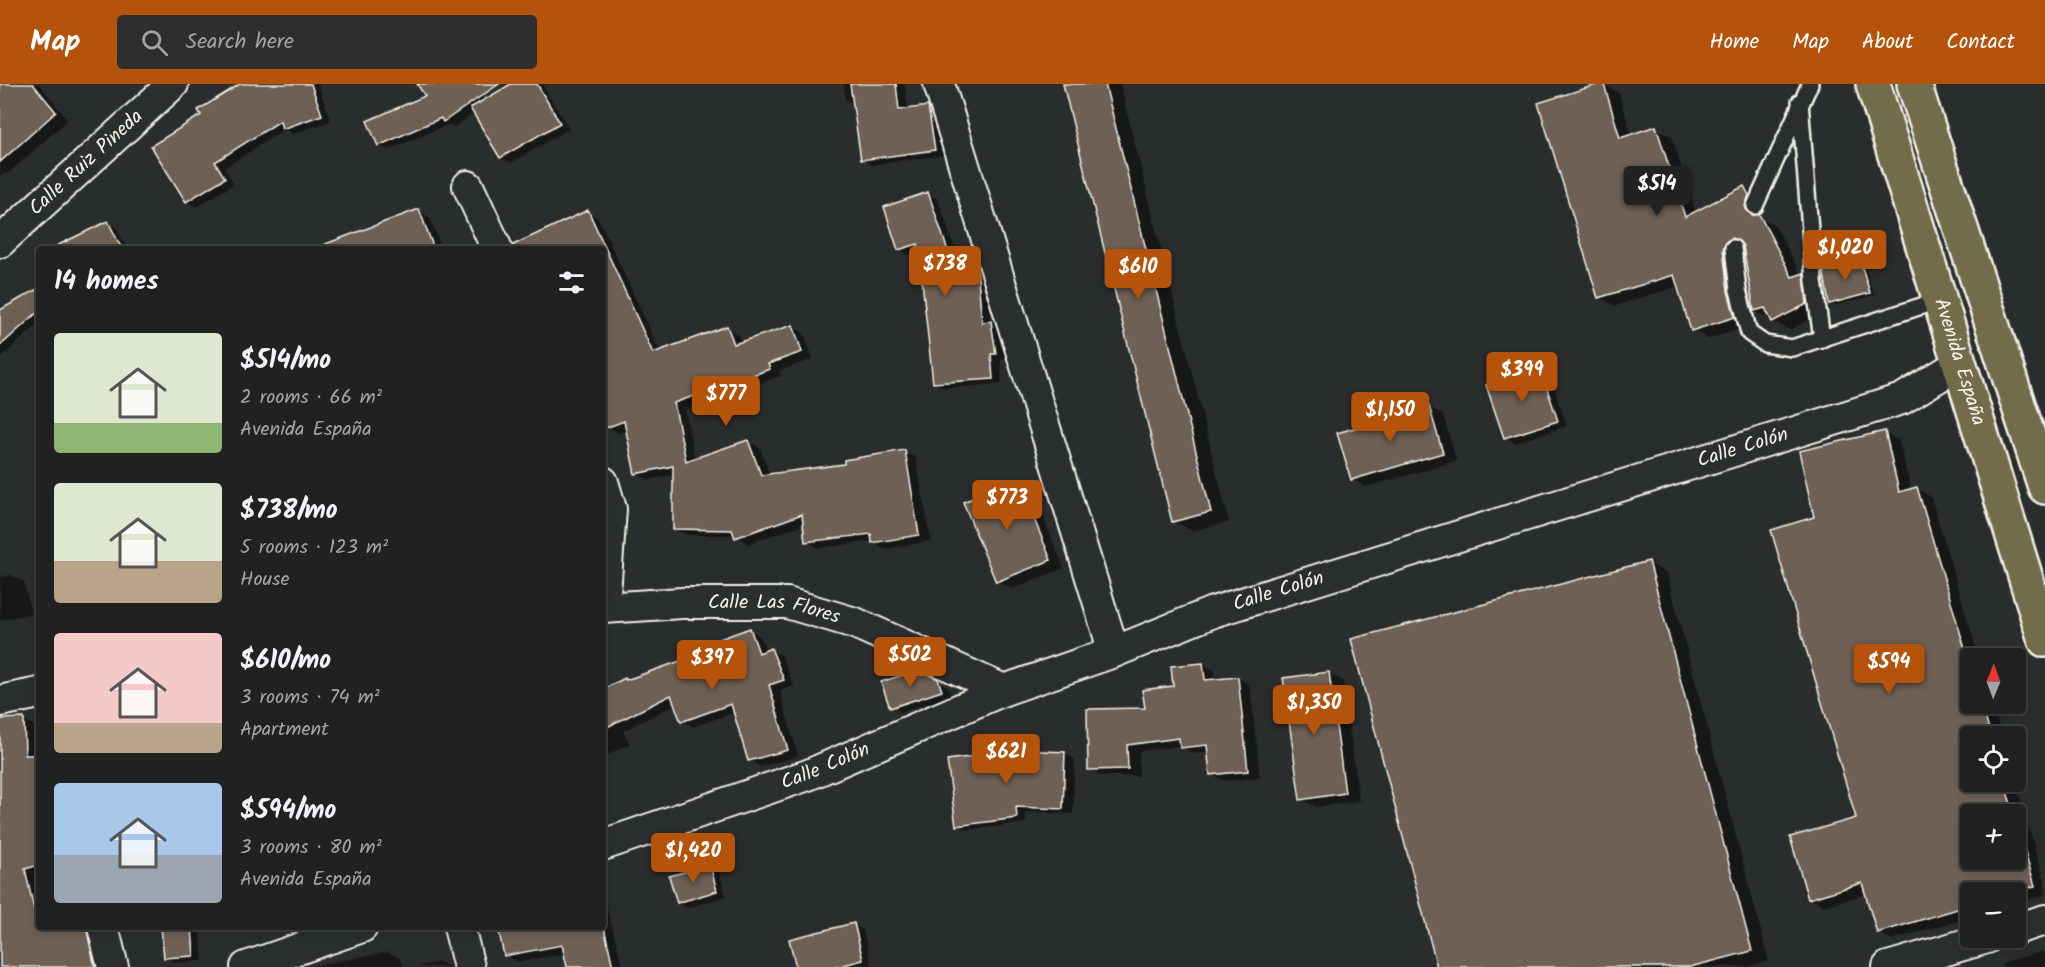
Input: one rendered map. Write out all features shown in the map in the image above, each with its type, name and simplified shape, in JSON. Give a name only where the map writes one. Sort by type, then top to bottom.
[{"type":"highway","name":"Avenida España","points":[[1873,84],[2045,640]]},
{"type":"highway","points":[[1914,84],[2045,487]]},
{"type":"street","name":"Calle Ruiz Pineda","points":[[0,242],[173,84]]},
{"type":"street","points":[[939,84],[1114,652]]},
{"type":"street","points":[[468,186],[496,246]]},
{"type":"street","name":"Calle Colón","points":[[606,843],[808,775],[1004,690],[1114,652],[1213,612],[1902,399],[1959,364]]},
{"type":"street","points":[[606,492],[611,509],[606,580]]},
{"type":"street","name":"Calle Las Flores","points":[[606,608],[682,603],[788,603],[855,623],[1004,690]]},
{"type":"street","points":[[0,701],[36,694]]},
{"type":"street","points":[[2026,926],[2045,920]]},
{"type":"street","points":[[105,930],[113,967]]},
{"type":"street","points":[[246,967],[353,930]]},
{"type":"street","points":[[460,930],[469,967]]},
{"type":"street","points":[[1888,967],[1960,946]]},
{"type":"lane","points":[[1755,206],[1810,84]]},
{"type":"lane","points":[[1800,102],[1814,281],[1822,339]]},
{"type":"lane","points":[[1733,248],[1738,290],[1749,333],[1765,344],[1792,348],[1940,300]]},
{"type":"building","points":[[0,84],[33,84],[56,112],[0,162]]},
{"type":"building","points":[[240,84],[311,84],[322,115],[282,129],[280,121],[215,162],[225,178],[186,202],[151,146],[201,115],[198,110]]},
{"type":"building","points":[[417,84],[499,84],[443,122],[441,118],[378,146],[367,121],[425,96]]},
{"type":"building","points":[[511,84],[537,84],[560,123],[500,158],[470,108]]},
{"type":"building","points":[[850,84],[896,84],[899,110],[928,106],[935,150],[861,160]]},
{"type":"building","points":[[1063,84],[1105,84],[1211,512],[1172,522]]},
{"type":"building","points":[[1604,84],[1620,138],[1656,126],[1685,217],[1744,186],[1749,195],[1745,206],[1747,211],[1752,215],[1759,214],[1792,277],[1804,273],[1807,304],[1772,322],[1765,308],[1754,311],[1743,246],[1732,238],[1727,241],[1723,249],[1728,291],[1735,317],[1691,331],[1674,275],[1598,298],[1538,103]]},
{"type":"building","points":[[928,192],[954,269],[977,267],[982,322],[991,321],[996,354],[991,354],[993,379],[933,383],[918,244],[898,250],[884,207]]},
{"type":"building","points":[[419,209],[433,246],[320,246]]},
{"type":"building","points":[[588,210],[604,246],[513,246]]},
{"type":"building","points":[[108,221],[120,246],[56,246]]},
{"type":"building","points":[[606,250],[653,353],[727,326],[734,344],[793,325],[802,352],[768,364],[770,369],[674,403],[686,461],[748,440],[761,475],[844,464],[844,460],[905,450],[919,535],[872,543],[871,534],[805,542],[802,514],[735,538],[732,530],[673,529],[673,466],[635,474],[624,421],[606,428]]},
{"type":"building","points":[[1859,257],[1870,293],[1829,304],[1823,268]]},
{"type":"building","points":[[36,290],[36,314],[0,346],[0,310]]},
{"type":"building","points":[[1540,368],[1558,421],[1504,438],[1486,385]]},
{"type":"building","points":[[1429,406],[1443,453],[1351,480],[1337,433]]},
{"type":"building","points":[[1885,431],[1899,492],[1917,487],[1965,648],[1960,648],[1960,714],[1984,714],[1988,726],[1960,726],[1960,792],[2007,792],[2011,804],[1960,804],[1960,870],[2026,870],[2026,855],[2035,886],[2026,889],[2026,882],[1960,882],[1960,908],[1877,933],[1862,883],[1808,899],[1790,837],[1856,818],[1771,530],[1814,517],[1799,451]]},
{"type":"building","points":[[1018,480],[1051,560],[996,582],[963,502]]},
{"type":"building","points":[[1649,561],[1752,951],[1690,967],[1437,967],[1351,639]]},
{"type":"building","points":[[750,628],[759,653],[771,648],[784,680],[769,685],[788,750],[748,761],[731,704],[681,722],[671,695],[606,728],[606,688],[625,678],[626,680],[709,651],[706,644]]},
{"type":"building","points":[[1203,663],[1205,680],[1238,677],[1248,771],[1210,775],[1207,745],[1180,748],[1179,738],[1127,745],[1128,769],[1088,770],[1087,709],[1145,708],[1142,690],[1173,686],[1171,666]]},
{"type":"building","points":[[918,670],[938,679],[942,691],[890,708],[881,682]]},
{"type":"building","points":[[1329,672],[1345,793],[1300,800],[1283,678]]},
{"type":"building","points":[[24,718],[25,755],[36,755],[36,866],[25,869],[36,918],[36,930],[87,930],[95,967],[0,967],[0,719]]},
{"type":"building","points":[[1022,750],[1065,752],[1063,809],[1016,807],[1017,818],[956,826],[947,760]]},
{"type":"building","points":[[710,865],[717,891],[677,903],[669,876]]},
{"type":"building","points":[[854,923],[863,960],[836,967],[796,967],[789,939]]},
{"type":"building","points":[[161,930],[192,930],[194,956],[164,958]]},
{"type":"building","points":[[499,930],[605,930],[613,967],[567,967],[562,945],[504,956]]}]
